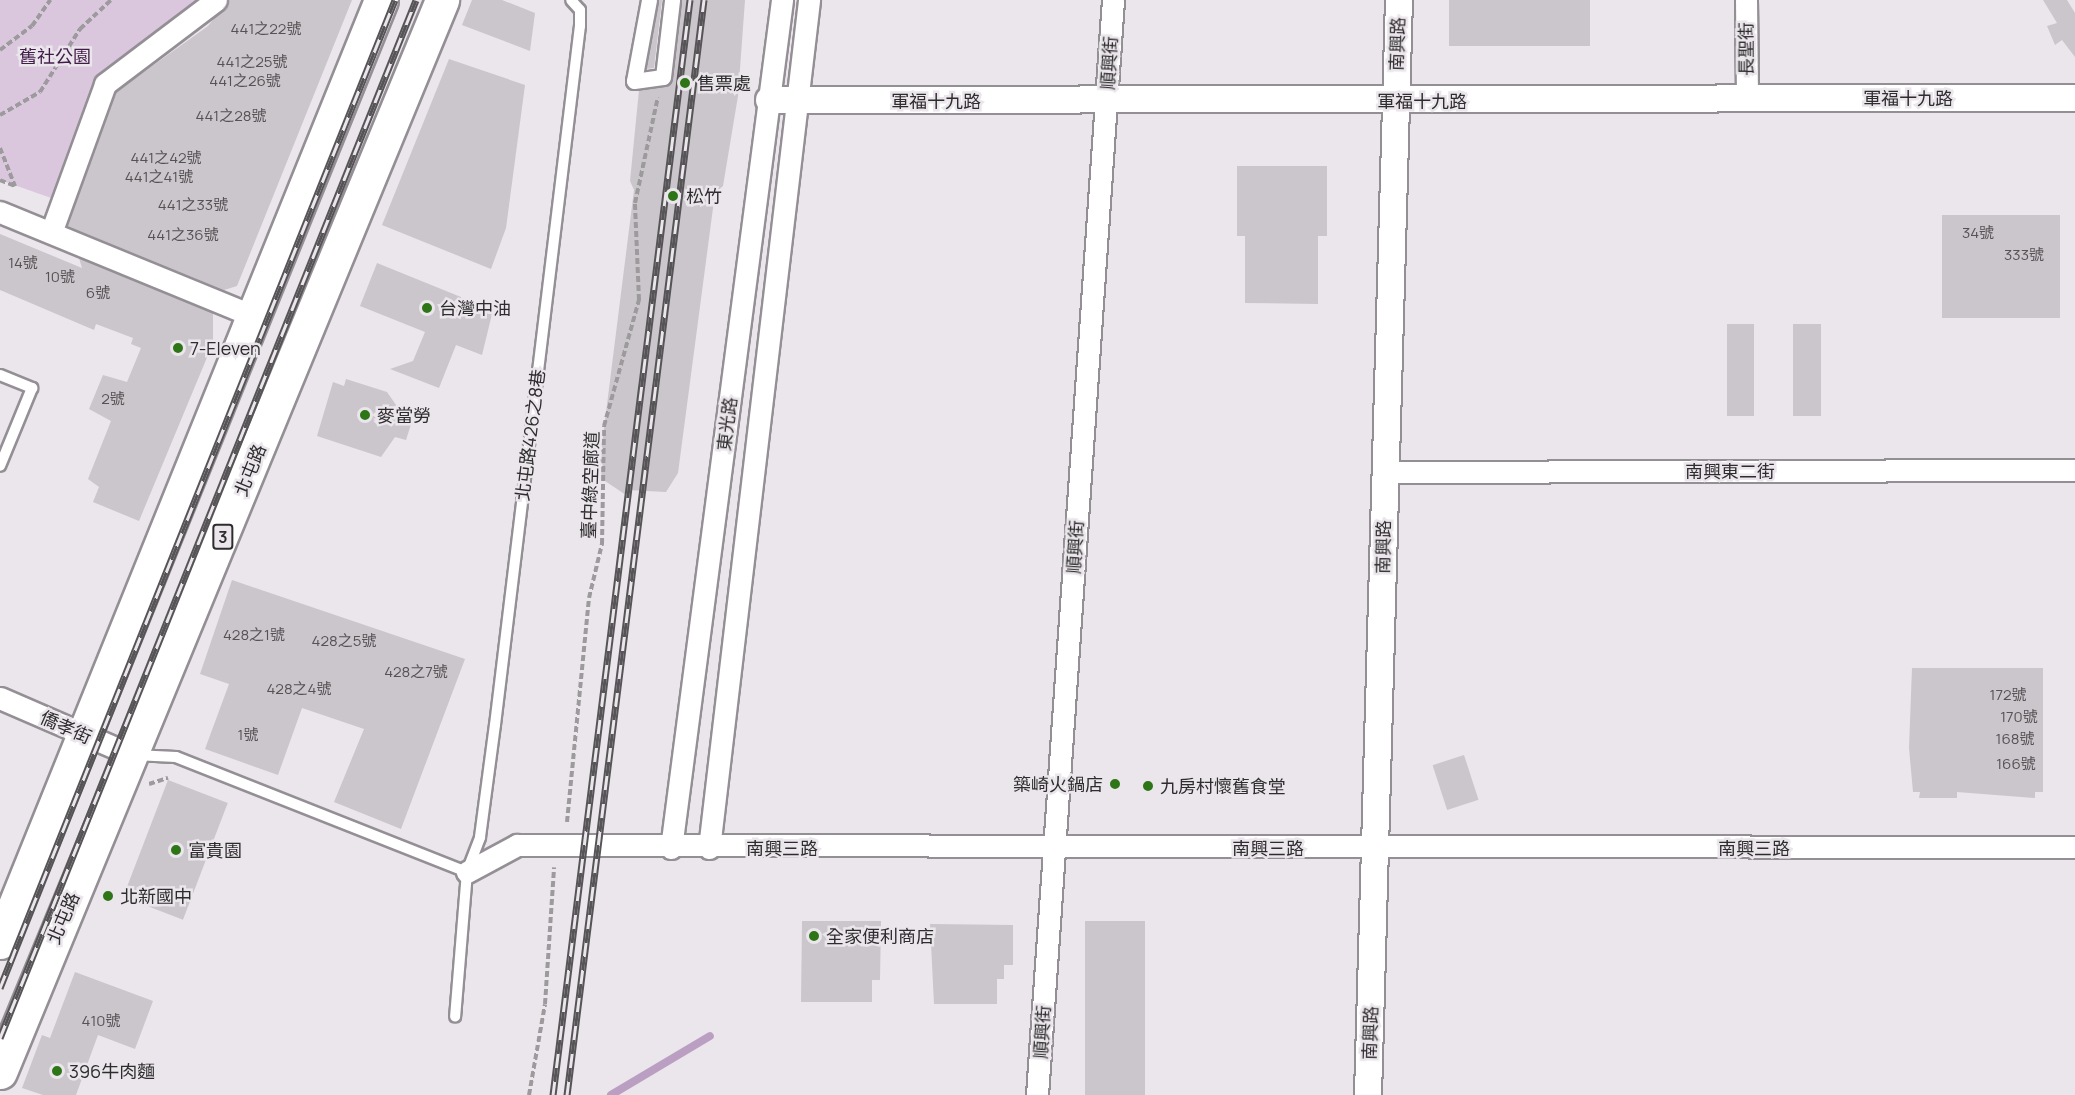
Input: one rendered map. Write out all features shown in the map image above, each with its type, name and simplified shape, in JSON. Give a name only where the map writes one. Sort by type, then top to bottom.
[{"type":"main road","points":[[0,942],[381,0]]},
{"type":"main road","name":"北屯路","points":[[0,1072],[442,0]]},
{"type":"street","points":[[52,230],[105,84],[216,0]]},
{"type":"street","points":[[649,3],[634,81],[660,78],[672,0]]},
{"type":"street","name":"東光路","points":[[671,848],[782,0]]},
{"type":"street","name":"東光路","points":[[709,848],[809,0]]},
{"type":"street","name":"順興街","points":[[1037,1095],[1113,0]]},
{"type":"street","name":"南興路","points":[[1368,1095],[1399,0]]},
{"type":"street","name":"長聖街","points":[[1746,0],[1747,98]]},
{"type":"street","name":"軍福十九路","points":[[769,100],[1106,102],[2075,98]]},
{"type":"street","points":[[0,212],[52,230],[253,316]]},
{"type":"street","name":"南興東二街","points":[[1385,472],[2075,470]]},
{"type":"street","name":"僑孝街","points":[[0,699],[132,755]]},
{"type":"street","name":"南興三路","points":[[467,872],[517,845],[671,848],[2075,847]]},
{"type":"lane","name":"北屯路426之8巷","points":[[455,1017],[467,872],[480,837],[495,725],[580,26],[580,10],[572,0]]},
{"type":"lane","points":[[0,375],[32,388],[0,466]]},
{"type":"lane","points":[[132,755],[176,757],[467,872]]},
{"type":"path","points":[[0,50],[32,26],[50,0]]},
{"type":"path","points":[[0,115],[40,92],[80,29],[111,0]]},
{"type":"path","name":"臺中綠空廊道","points":[[529,1095],[544,1014],[554,865],[562,846],[575,779],[589,598],[602,544],[604,426],[639,300],[636,203],[660,78]]},
{"type":"path","points":[[0,148],[15,186],[0,180]]},
{"type":"path","points":[[145,785],[168,778]]},
{"type":"green space","name":"舊社公園","points":[[0,0],[216,0],[103,84],[54,199],[0,180]]},
{"type":"building","points":[[229,0],[352,0],[237,286],[224,290],[67,226],[116,92],[208,26]]},
{"type":"building","points":[[472,0],[502,0],[535,13],[530,51],[462,25]]},
{"type":"building","points":[[659,0],[662,0],[654,68],[646,69]]},
{"type":"building","name":"松竹","points":[[682,0],[745,0],[738,96],[723,186],[715,193],[678,473],[666,492],[627,490],[626,495],[602,479],[600,460],[634,190],[630,181],[639,90],[671,82]]},
{"type":"building","points":[[1449,0],[1590,0],[1590,46],[1449,46]]},
{"type":"building","points":[[2043,0],[2067,0],[2075,13],[2075,57],[2062,40],[2055,45],[2047,26],[2057,23]]},
{"type":"building","points":[[449,59],[525,85],[506,228],[491,269],[382,225]]},
{"type":"building","points":[[1237,166],[1327,166],[1327,236],[1318,236],[1318,304],[1245,303],[1245,236],[1237,236]]},
{"type":"building","points":[[1942,215],[2060,215],[2060,318],[1942,318]]},
{"type":"building","points":[[0,234],[82,268],[79,258],[213,313],[213,343],[139,521],[93,502],[99,487],[88,479],[111,421],[89,409],[103,375],[127,382],[141,348],[131,344],[133,338],[96,324],[94,330],[0,290]]},
{"type":"building","name":"台灣中油","points":[[377,263],[493,310],[482,355],[456,345],[439,388],[390,369],[413,361],[425,332],[360,306]]},
{"type":"building","points":[[1727,324],[1754,324],[1754,416],[1727,416]]},
{"type":"building","points":[[1793,324],[1821,324],[1821,416],[1793,416]]},
{"type":"building","points":[[346,379],[387,392],[403,415],[413,418],[406,440],[395,437],[381,457],[317,436],[333,382],[344,386]]},
{"type":"building","points":[[232,580],[465,659],[401,829],[334,802],[364,729],[302,708],[278,775],[205,749],[229,684],[200,674]]},
{"type":"building","points":[[1912,668],[2043,668],[2043,792],[2035,792],[2035,798],[1957,792],[1957,798],[1919,798],[1920,792],[1913,792],[1909,748]]},
{"type":"building","points":[[1464,755],[1479,800],[1447,810],[1433,765]]},
{"type":"building","name":"富貴園","points":[[168,780],[228,803],[183,920],[123,897]]},
{"type":"building","points":[[802,921],[881,921],[880,980],[872,980],[872,1002],[801,1002]]},
{"type":"building","points":[[1085,921],[1145,921],[1145,1095],[1085,1095]]},
{"type":"building","points":[[930,924],[1013,925],[1013,965],[1004,965],[1004,979],[997,979],[997,1004],[934,1004]]},
{"type":"building","points":[[75,972],[153,1001],[135,1049],[98,1035],[76,1095],[43,1095],[22,1088],[42,1035],[50,1038]]},
{"type":"waterway","points":[[611,1095],[710,1036]]},
{"type":"railway","points":[[0,988],[395,0]]},
{"type":"railway","points":[[0,1038],[416,0]]},
{"type":"railway","points":[[553,1095],[690,0]]},
{"type":"railway","points":[[567,1095],[704,0]]},
{"type":"place","name":"售票處","points":[[685,83]]},
{"type":"place","name":"松竹","points":[[673,196]]},
{"type":"place","name":"台灣中油","points":[[427,308]]},
{"type":"place","name":"7-Eleven","points":[[178,348]]},
{"type":"place","name":"麥當勞","points":[[365,415]]},
{"type":"place","name":"築崎火鍋店","points":[[1115,784]]},
{"type":"place","name":"九房村懷舊食堂","points":[[1148,786]]},
{"type":"place","name":"富貴園","points":[[176,850]]},
{"type":"place","name":"北新國中","points":[[108,896]]},
{"type":"place","name":"全家便利商店","points":[[814,936]]},
{"type":"place","name":"396牛肉麵","points":[[57,1071]]}]
